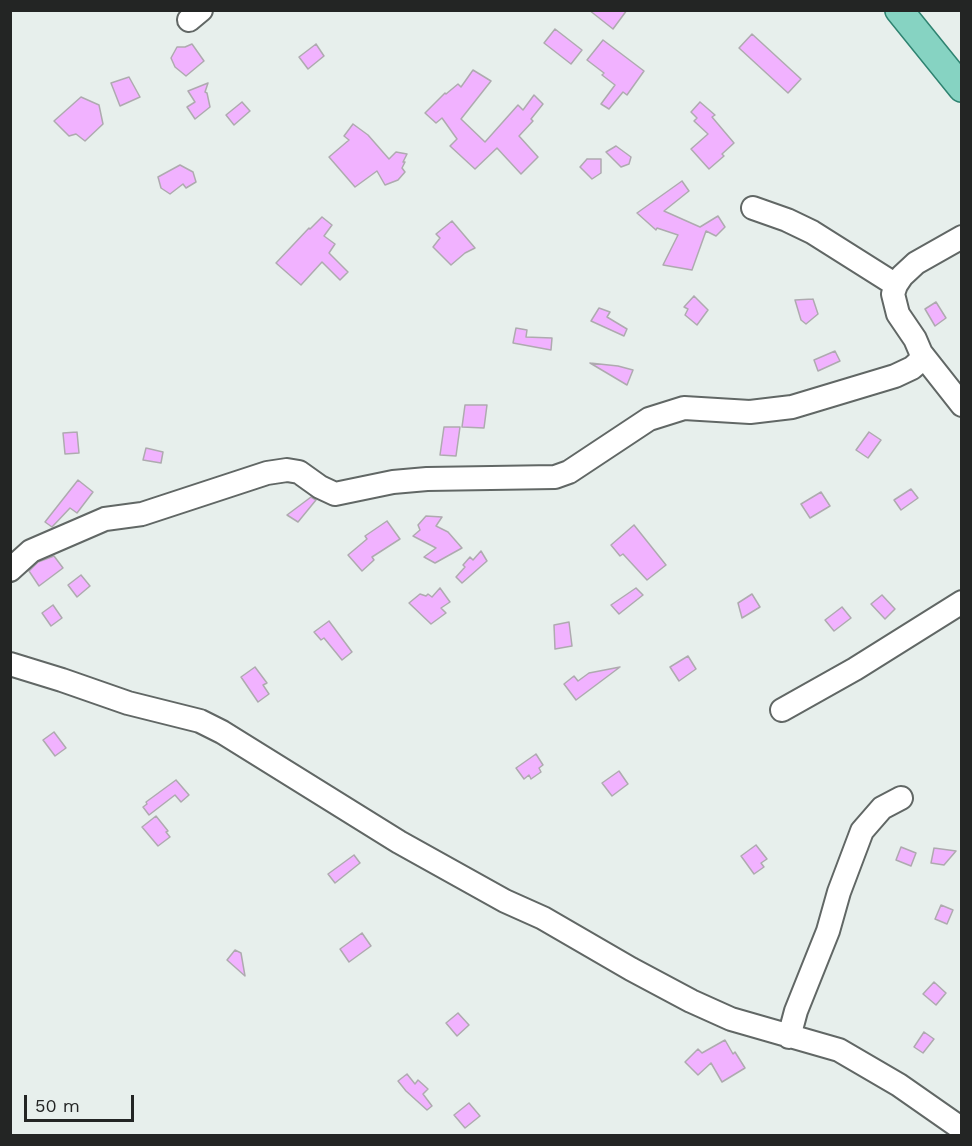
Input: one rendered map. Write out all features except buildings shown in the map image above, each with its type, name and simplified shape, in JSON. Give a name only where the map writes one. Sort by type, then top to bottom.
[{"type":"main road","points":[[899,10],[962,88]]},
{"type":"street","points":[[753,208],[788,220],[812,232],[896,285]]},
{"type":"street","points":[[962,237],[916,263],[902,276],[893,294],[898,314],[915,339],[921,353],[962,405]]},
{"type":"street","points":[[10,570],[31,551],[105,519],[142,514],[267,473],[287,470],[299,472],[320,488],[334,494],[393,482],[427,479],[561,476],[648,419],[684,408],[750,411],[792,407],[895,376],[912,368],[920,361],[921,353]]},
{"type":"street","points":[[782,710],[855,669],[962,602]]},
{"type":"street","points":[[10,664],[128,703],[200,722],[222,732],[399,842],[505,901],[543,918],[691,1001],[731,1019],[839,1050],[899,1084],[959,1130]]},
{"type":"street","points":[[789,1036],[862,831],[882,808],[901,798]]}]
